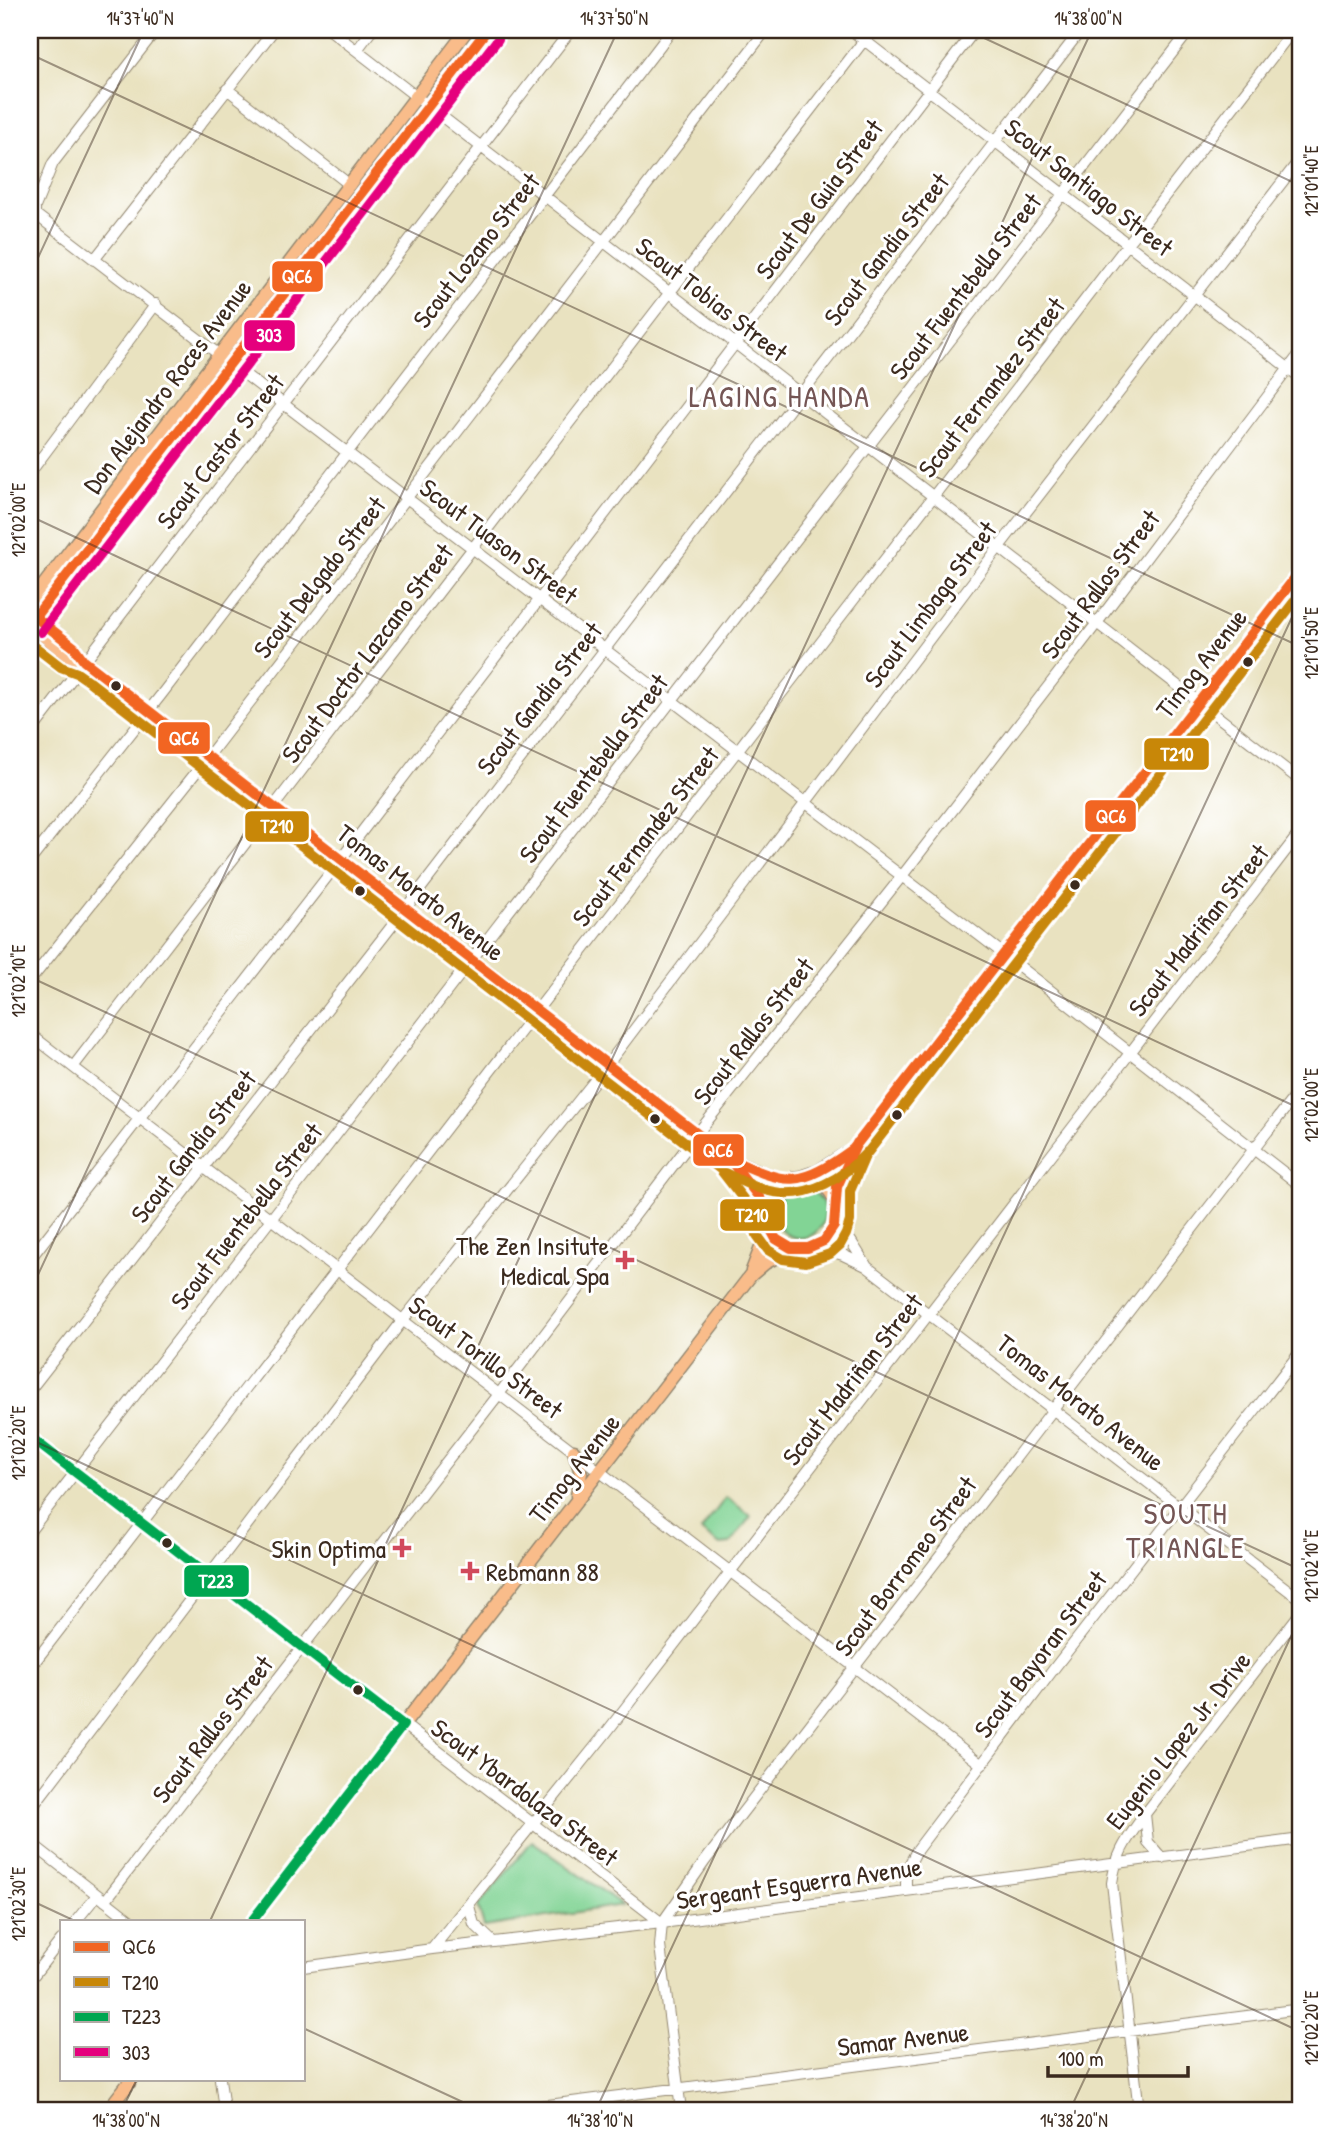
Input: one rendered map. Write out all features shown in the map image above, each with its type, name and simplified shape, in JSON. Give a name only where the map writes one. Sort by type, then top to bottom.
[{"type":"main road","name":"Don Alejandro Roces Avenue","points":[[30,603],[467,30]]},
{"type":"main road","name":"Don Alejandro Roces Avenue","points":[[31,620],[487,30]]},
{"type":"main road","points":[[154,440],[165,449]]},
{"type":"main road","name":"Timog Avenue","points":[[794,1179],[827,1166],[853,1149],[1301,570]]},
{"type":"main road","points":[[30,590],[45,582]]},
{"type":"main road","name":"Tomas Morato Avenue","points":[[31,620],[74,647],[84,661],[730,1159],[768,1175],[794,1179]]},
{"type":"main road","name":"Timog Avenue","points":[[836,1204],[853,1149]]},
{"type":"main road","name":"Tomas Morato Avenue","points":[[730,1159],[766,1208]]},
{"type":"main road","points":[[794,1179],[821,1183],[836,1204],[836,1223],[831,1233],[814,1247],[794,1248],[775,1238],[767,1224],[766,1208],[773,1191],[794,1179]]},
{"type":"main road","name":"Timog Avenue","points":[[751,1275],[767,1224]]},
{"type":"main road","name":"Timog Avenue","points":[[253,1920],[751,1275],[765,1263],[794,1248]]},
{"type":"main road","points":[[574,1451],[582,1476],[576,1503]]},
{"type":"main road","points":[[108,2110],[131,2080]]},
{"type":"street","name":"Scout Tuason Street","points":[[156,30],[53,163],[37,200],[35,214],[806,802],[1301,1186]]},
{"type":"street","points":[[94,260],[274,30]]},
{"type":"street","name":"Scout Tobias Street","points":[[330,30],[1301,781]]},
{"type":"street","points":[[357,50],[372,30]]},
{"type":"street","name":"Scout Castor Street","points":[[30,733],[571,30]]},
{"type":"street","name":"Scout Lozano Street","points":[[30,861],[672,30]]},
{"type":"street","name":"Scout Delgado Street","points":[[30,981],[208,756],[766,30]]},
{"type":"street","name":"Scout Santiago Street","points":[[851,30],[1301,378]]},
{"type":"street","name":"Scout Doctor Lazcano Street","points":[[73,1068],[872,30]]},
{"type":"street","name":"Scout De Guia Street","points":[[30,1259],[341,859],[975,30]]},
{"type":"street","name":"Scout Gandia Street","points":[[30,1391],[1082,30]]},
{"type":"street","name":"Scout Fuentebella Street","points":[[30,1531],[1190,30]]},
{"type":"street","name":"Scout Fernandez Street","points":[[30,1668],[1293,30]]},
{"type":"street","points":[[227,89],[350,184]]},
{"type":"street","name":"Scout Limbaga Street","points":[[30,1810],[404,1320],[608,1064],[999,547],[1301,158]]},
{"type":"street","points":[[30,473],[156,304]]},
{"type":"street","name":"Scout Rallos Street","points":[[77,1920],[101,1898],[302,1647],[697,1134],[902,877],[1301,352]]},
{"type":"street","name":"Scout Madriñan Street","points":[[432,1949],[470,1906],[730,1572],[1301,831]]},
{"type":"street","name":"Scout Torillo Street","points":[[30,1034],[982,1765]]},
{"type":"street","name":"Scout Borromeo Street","points":[[663,1923],[705,1861],[1301,1088]]},
{"type":"street","name":"Tomas Morato Avenue","points":[[836,1204],[852,1243],[866,1266]]},
{"type":"street","name":"Tomas Morato Avenue","points":[[814,1247],[844,1255],[866,1266],[1301,1601]]},
{"type":"street","name":"Scout Bayoran Street","points":[[906,1891],[906,1871],[917,1850],[1301,1351]]},
{"type":"street","name":"Scout Ybardolaza Street","points":[[30,1437],[663,1923]]},
{"type":"street","name":"Eugenio Lopez Jr. Drive","points":[[1139,2110],[1112,1882],[1114,1864],[1121,1847],[1145,1814],[1301,1612]]},
{"type":"street","points":[[1145,1814],[1148,1842],[1162,1858]]},
{"type":"street","name":"Sergeant Esguerra Avenue","points":[[304,1967],[432,1949],[663,1923],[1301,1839]]},
{"type":"street","points":[[30,1842],[130,1920]]},
{"type":"street","points":[[470,1906],[474,1924],[493,1942]]},
{"type":"street","points":[[663,1923],[660,1947],[681,2110]]},
{"type":"street","points":[[30,1980],[60,1941]]},
{"type":"street","name":"Samar Avenue","points":[[509,2110],[1301,2008]]},
{"type":"street","points":[[220,2080],[224,2110]]},
{"type":"green space","points":[[800,1188],[817,1196],[825,1213],[817,1230],[800,1238],[783,1230],[775,1213],[783,1196]]},
{"type":"green space","points":[[726,1497],[751,1516],[730,1544],[720,1545],[701,1531]]},
{"type":"green space","points":[[532,1841],[622,1905],[484,1927],[478,1906]]},
{"type":"transit line","name":"QC6","points":[[487,30],[35,617],[74,647],[84,661],[730,1159],[767,1174],[793,1179],[819,1171],[853,1149],[1301,570]]},
{"type":"transit line","name":"303","points":[[41,632],[498,39]]},
{"type":"transit line","name":"T210","points":[[30,643],[61,667],[90,682],[720,1169],[751,1209],[757,1235],[768,1250],[783,1259],[806,1262],[830,1254],[840,1245],[850,1221],[850,1191],[865,1156],[1301,593]]},
{"type":"transit line","name":"QC6","points":[[731,1161],[764,1204],[770,1228],[776,1239],[791,1248],[808,1248],[824,1241],[834,1226],[837,1187],[857,1143]]},
{"type":"transit line","name":"T210","points":[[723,1172],[767,1191],[800,1192],[813,1189],[837,1177],[867,1152]]},
{"type":"transit line","name":"T223","points":[[30,1437],[403,1725]]},
{"type":"transit line","name":"T223","points":[[253,1920],[403,1725]]},
{"type":"place","name":"The Zen Insitute Medical Spa","points":[[625,1260]]},
{"type":"place","name":"Skin Optima","points":[[402,1548]]},
{"type":"place","name":"Rebmann 88","points":[[470,1571]]},
{"type":"district","name":"LAGING HANDA","points":[[780,396]]},
{"type":"district","name":"SOUTH TRIANGLE","points":[[1186,1530]]}]
